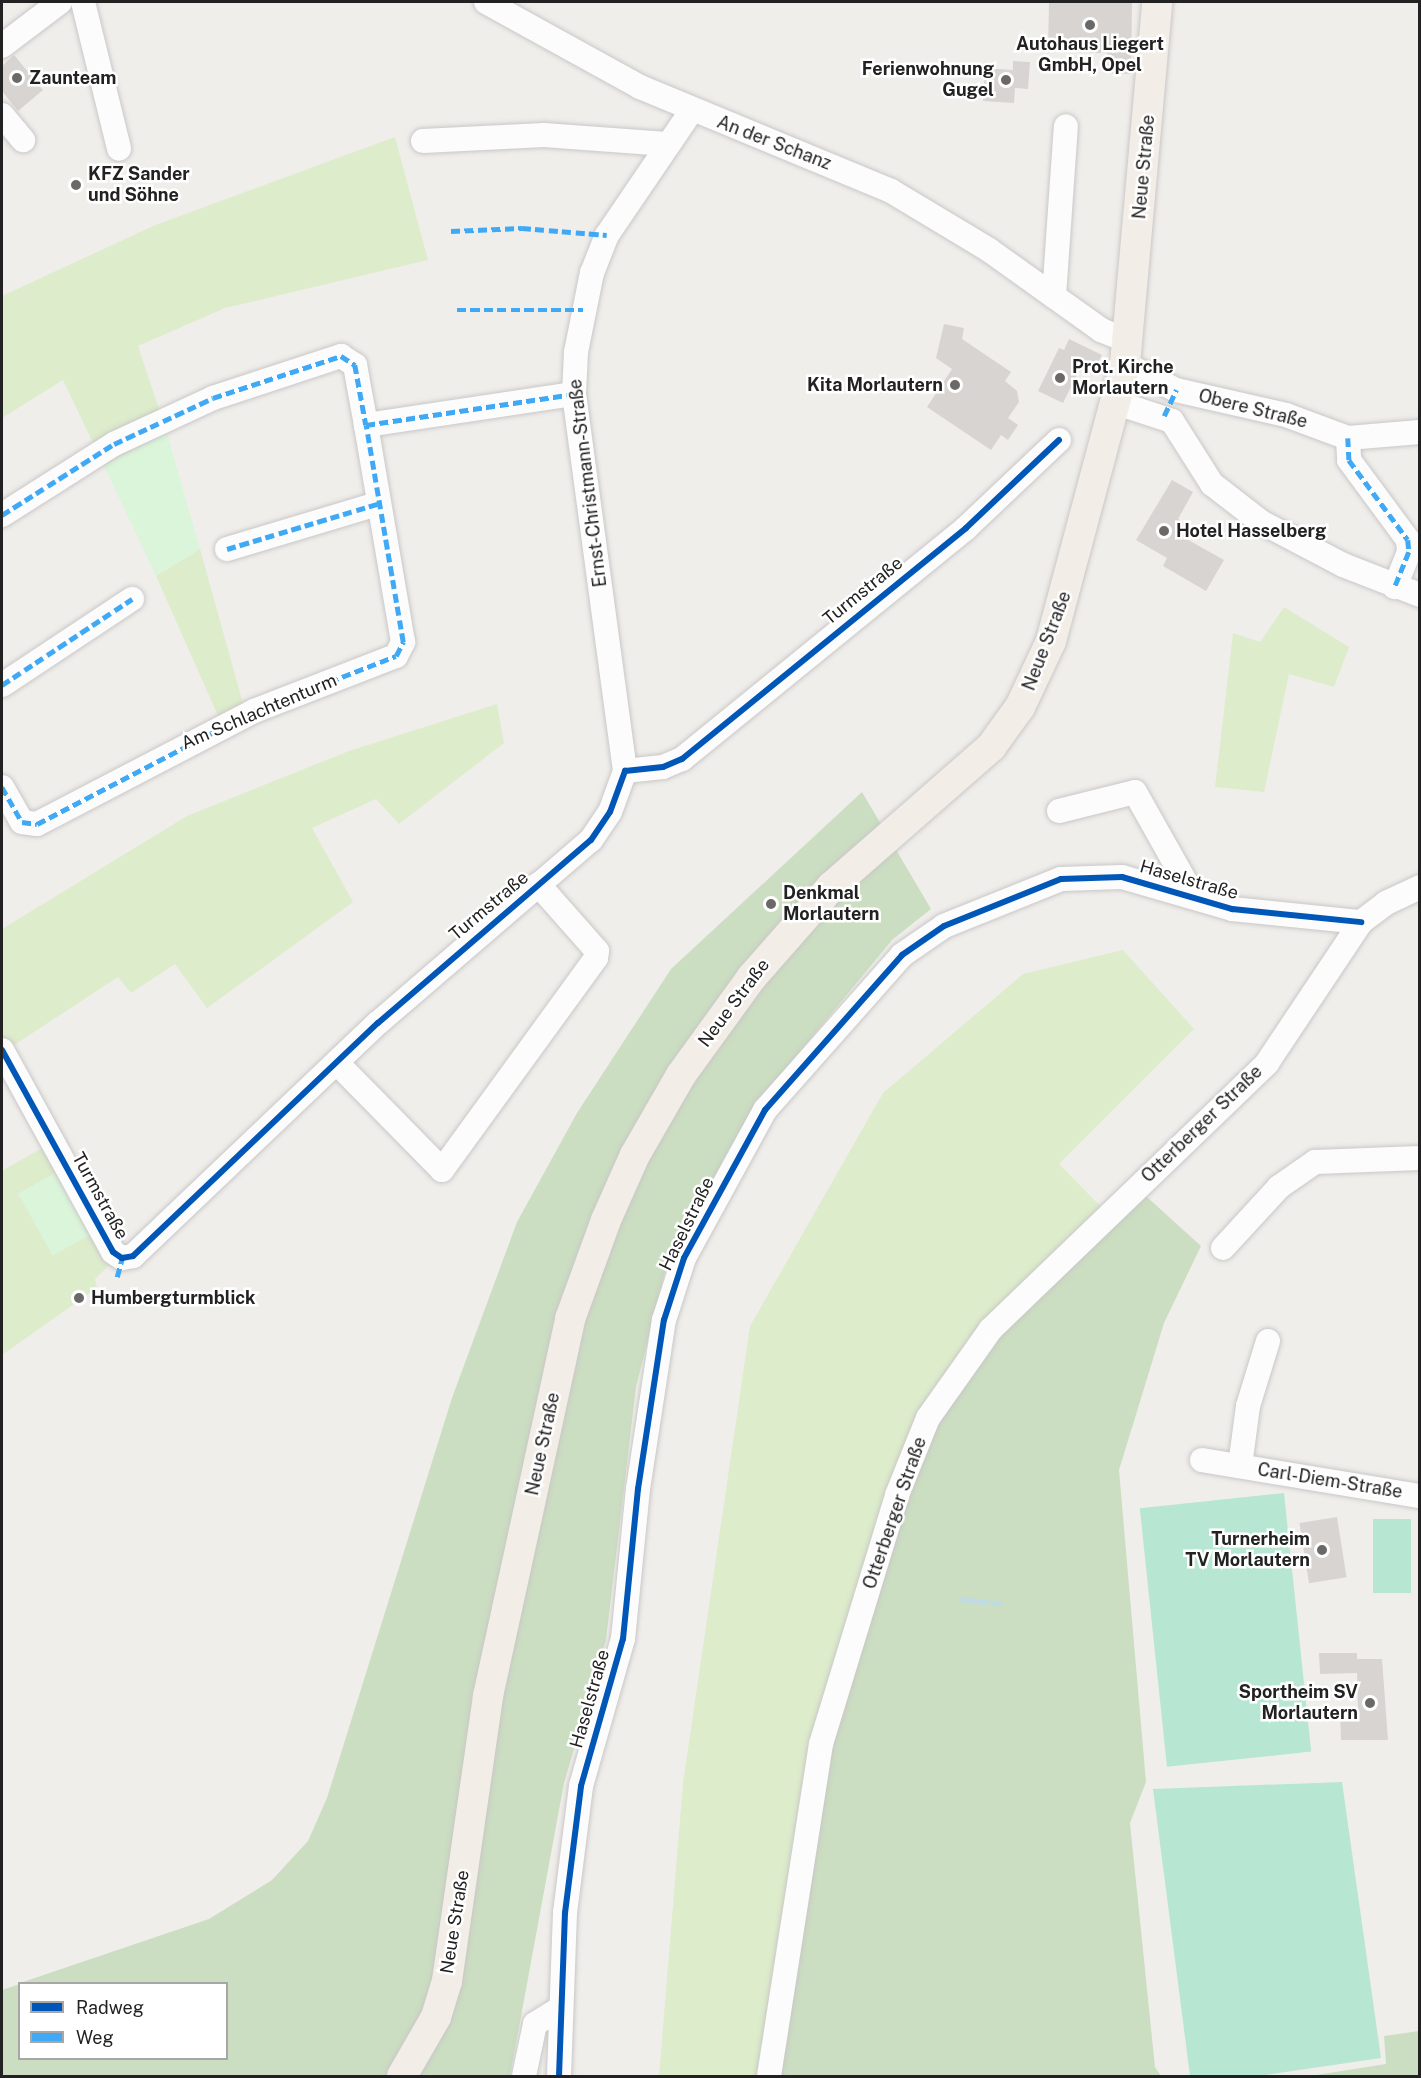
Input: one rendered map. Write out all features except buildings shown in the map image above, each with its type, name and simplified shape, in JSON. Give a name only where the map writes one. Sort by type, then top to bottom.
[{"type":"main road","name":"Neue Straße","points":[[402,2076],[436,2017],[447,1981],[488,1696],[570,1319],[606,1221],[635,1155],[681,1075],[752,977],[831,886],[965,772],[1016,715],[1051,641],[1117,403],[1126,352],[1157,2]]},
{"type":"street","points":[[2,46],[60,2]]},
{"type":"street","points":[[83,2],[119,149]]},
{"type":"street","name":"An der Schanz","points":[[486,2],[584,59],[692,110],[891,191],[933,213],[1054,296],[1101,330],[1126,352]]},
{"type":"street","name":"Ernst-Christmann-Straße","points":[[625,771],[574,394],[576,352],[592,273],[627,201],[692,110]]},
{"type":"street","points":[[2,115],[23,140]]},
{"type":"street","points":[[1054,296],[1066,126]]},
{"type":"street","points":[[423,141],[544,135],[667,144]]},
{"type":"street","name":"Obere Straße","points":[[1126,352],[1176,390],[1286,415],[1348,438],[1375,439],[1419,432]]},
{"type":"street","name":"Am Schlachtenturm","points":[[2,515],[124,439],[277,373],[341,356],[355,365],[377,504],[404,642],[396,656],[254,711],[36,824],[22,822],[2,787]]},
{"type":"street","points":[[1164,416],[1176,390]]},
{"type":"street","points":[[366,425],[574,394]]},
{"type":"street","points":[[1117,403],[1164,416],[1178,427],[1212,484],[1232,502],[1290,539],[1395,587],[1419,595]]},
{"type":"street","points":[[1348,438],[1349,460],[1408,540],[1409,552],[1395,587]]},
{"type":"street","name":"Turmstraße","points":[[2,1050],[113,1252],[119,1267],[134,1256],[337,1063],[538,884],[591,840],[610,812],[625,771],[663,767],[682,759],[966,528],[1059,440]]},
{"type":"street","points":[[228,549],[377,504]]},
{"type":"street","points":[[2,684],[132,599]]},
{"type":"street","name":"Haselstraße","points":[[1059,811],[1135,792],[1194,897]]},
{"type":"street","name":"Haselstraße","points":[[559,2076],[559,2009],[580,1786],[623,1639],[638,1489],[664,1320],[684,1258],[735,1161],[765,1110],[873,984],[902,955],[944,926],[1060,879],[1122,877],[1194,897],[1293,918],[1361,922]]},
{"type":"street","name":"Turmstraße","points":[[337,1063],[442,1170],[596,958],[597,951],[538,884]]},
{"type":"street","name":"Otterberger Straße","points":[[769,2076],[821,1744],[897,1495],[928,1418],[991,1329],[1266,1063],[1361,922],[1419,887]]},
{"type":"street","points":[[1223,1248],[1279,1187],[1315,1162],[1419,1158]]},
{"type":"street","name":"Carl-Diem-Straße","points":[[1240,1466],[1250,1397],[1268,1341]]},
{"type":"street","name":"Carl-Diem-Straße","points":[[1202,1460],[1419,1496]]},
{"type":"street","points":[[524,2076],[535,2024],[559,2009]]},
{"type":"green space","points":[[395,137],[428,260],[225,308],[138,346],[167,433],[104,466],[63,380],[2,418],[2,296],[153,226]]},
{"type":"green space","points":[[167,433],[200,549],[156,576],[104,466]]},
{"type":"green space","points":[[200,549],[244,707],[219,718],[156,576]]},
{"type":"green space","points":[[1284,607],[1349,647],[1334,687],[1289,674],[1264,792],[1215,787],[1233,633],[1260,642]]},
{"type":"green space","points":[[497,704],[504,743],[399,824],[376,799],[312,828],[353,902],[207,1008],[175,964],[131,993],[118,977],[2,1053],[2,929],[187,816],[349,751]]},
{"type":"green space","points":[[862,792],[931,909],[892,940],[756,1105],[666,1268],[636,1387],[606,1640],[564,1783],[510,2076],[2,2076],[2,1990],[18,1985],[18,2060],[228,2060],[228,1982],[23,1982],[209,1919],[272,1880],[308,1841],[327,1798],[452,1398],[517,1222],[577,1113],[671,969]]},
{"type":"green space","points":[[1123,950],[1194,1029],[1059,1164],[1108,1214],[769,2076],[659,2076],[683,1783],[750,1326],[883,1093],[1023,974]]},
{"type":"green space","points":[[47,1145],[61,1170],[18,1194],[96,1232],[112,1262],[95,1279],[97,1288],[2,1355],[2,1171]]},
{"type":"green space","points":[[61,1170],[95,1232],[53,1256],[18,1194]]},
{"type":"green space","points":[[1137,1188],[1201,1246],[1164,1323],[1119,1470],[1146,1782],[1130,1823],[1155,2067],[1161,2076],[769,2076],[841,1674],[952,1379]]},
{"type":"green space","points":[[1284,1493],[1311,1752],[1167,1767],[1140,1508]]},
{"type":"green space","points":[[1373,1519],[1411,1519],[1411,1593],[1373,1593]]},
{"type":"green space","points":[[1342,1782],[1381,2058],[1258,2076],[1190,2076],[1153,1789]]},
{"type":"green space","points":[[1419,2031],[1419,2076],[1310,2076],[1386,2064],[1384,2036]]},
{"type":"waterway","points":[[961,1599],[987,1602]]},
{"type":"waterway","points":[[993,1603],[1000,1603]]},
{"type":"marked path","points":[[451,231],[522,228],[607,235]]},
{"type":"marked path","points":[[457,310],[583,310]]},
{"type":"marked path","points":[[2,515],[114,444],[213,398],[341,356],[355,365],[366,425],[574,394]]},
{"type":"marked path","points":[[1164,416],[1176,390]]},
{"type":"marked path","points":[[2,787],[22,822],[37,824],[254,711],[396,656],[403,642],[366,425]]},
{"type":"marked path","points":[[1348,438],[1349,460],[1408,540],[1409,552],[1395,587]]},
{"type":"marked path","points":[[227,549],[377,504]]},
{"type":"marked path","points":[[2,685],[132,599]]},
{"type":"marked path","points":[[117,1277],[122,1258]]},
{"type":"cycle path","points":[[2,1050],[113,1252],[122,1258],[133,1256],[378,1023],[591,840],[610,812],[625,771],[663,767],[682,759],[966,528],[1059,440]]},
{"type":"cycle path","points":[[559,2076],[565,1913],[581,1786],[623,1639],[638,1489],[664,1320],[684,1258],[765,1110],[902,955],[944,926],[1061,879],[1122,877],[1232,909],[1361,922]]},
{"type":"place","name":"Autohaus Liegert GmbH, Opel","points":[[1090,25]]},
{"type":"place","name":"Zaunteam","points":[[17,78]]},
{"type":"place","name":"Ferienwohnung Gugel","points":[[1006,80]]},
{"type":"place","name":"KFZ Sander und Söhne","points":[[76,185]]},
{"type":"place","name":"Prot. Kirche Morlautern","points":[[1060,378]]},
{"type":"place","name":"Kita Morlautern","points":[[955,385]]},
{"type":"place","name":"Hotel Hasselberg","points":[[1164,531]]},
{"type":"place","name":"Denkmal Morlautern","points":[[771,904]]},
{"type":"place","name":"Humbergturmblick","points":[[79,1298]]},
{"type":"place","name":"Turnerheim TV Morlautern","points":[[1322,1550]]},
{"type":"place","name":"Sportheim SV Morlautern","points":[[1370,1703]]}]
